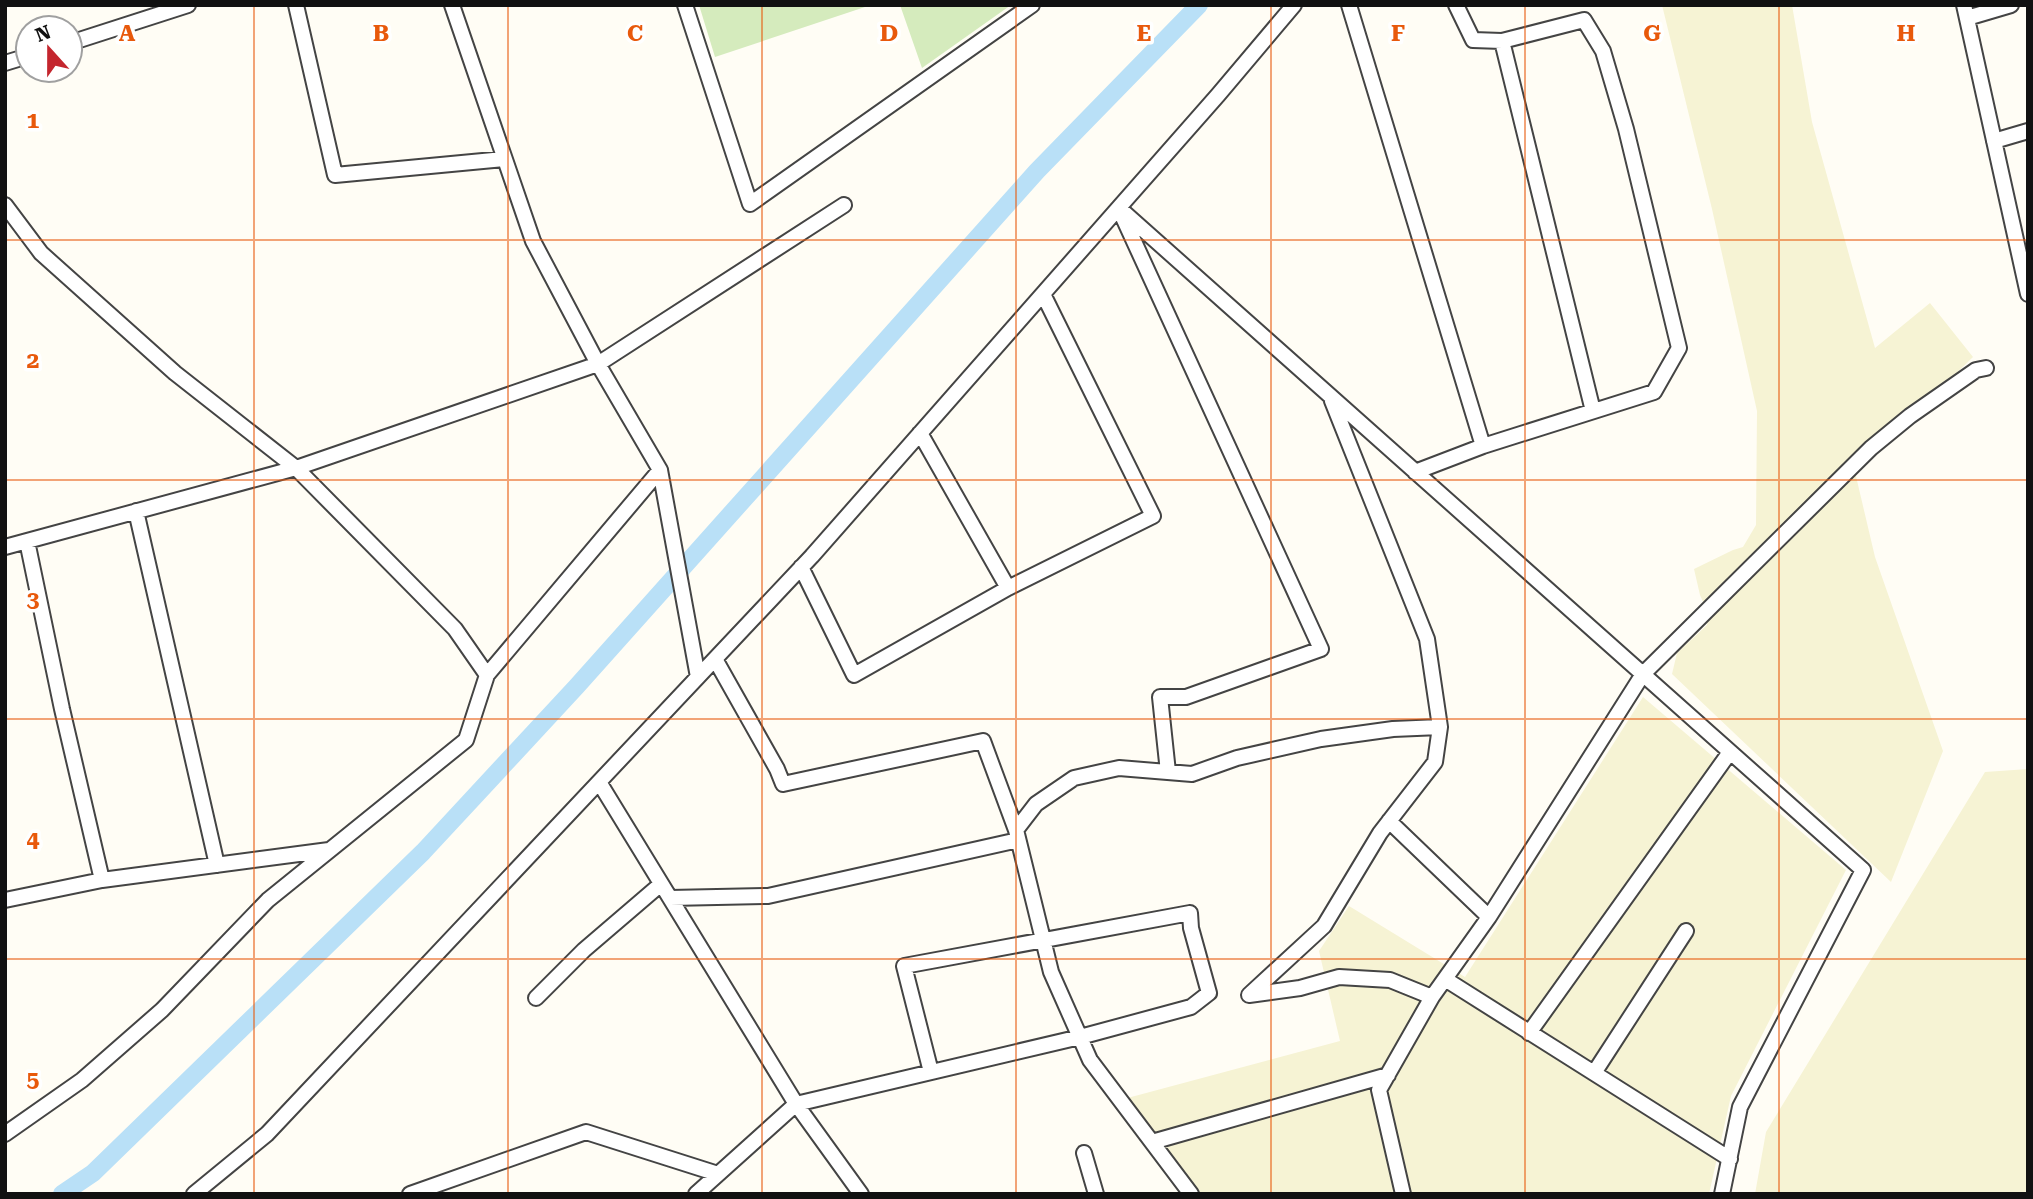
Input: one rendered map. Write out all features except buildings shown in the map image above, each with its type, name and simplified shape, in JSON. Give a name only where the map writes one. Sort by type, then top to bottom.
[{"type":"street","points":[[84,38],[188,5]]},
{"type":"street","points":[[296,5],[334,175],[504,159]]},
{"type":"street","points":[[452,5],[533,241],[598,364],[660,470],[698,677]]},
{"type":"street","points":[[685,5],[750,204],[1032,5]]},
{"type":"street","points":[[194,1194],[267,1134],[801,567],[1119,208],[1294,5]]},
{"type":"street","points":[[1349,5],[1483,446]]},
{"type":"street","points":[[1415,472],[1483,446],[1654,392],[1679,348],[1629,142],[1603,51],[1584,20],[1502,41],[1473,40],[1456,5]]},
{"type":"street","points":[[2011,5],[1966,12],[1994,141],[2022,240],[2028,294]]},
{"type":"street","points":[[1502,41],[1593,411]]},
{"type":"street","points":[[1994,141],[2028,131]]},
{"type":"street","points":[[5,205],[41,253],[175,373],[296,468],[455,629],[487,675]]},
{"type":"street","points":[[5,547],[296,468],[598,364],[844,205]]},
{"type":"street","points":[[1119,208],[1863,870],[1740,1107],[1722,1194]]},
{"type":"street","points":[[1119,208],[1321,649],[1186,697],[1160,697],[1168,772]]},
{"type":"street","points":[[801,567],[854,675],[1008,589],[1153,516],[1043,294]]},
{"type":"street","points":[[1403,1194],[1379,1090],[1432,997],[1489,916],[1643,674],[1871,448],[1976,370],[1986,368]]},
{"type":"street","points":[[1330,396],[1427,639],[1440,727],[1435,762],[1389,821],[1324,926],[1249,995],[1300,988],[1339,977],[1390,980],[1432,997]]},
{"type":"street","points":[[920,433],[1008,589]]},
{"type":"street","points":[[5,1134],[82,1080],[162,1010],[268,900],[466,740],[487,675],[660,470]]},
{"type":"street","points":[[136,511],[217,865]]},
{"type":"street","points":[[27,541],[62,709],[102,880]]},
{"type":"street","points":[[715,659],[783,784],[983,741],[1017,835],[1051,972],[1090,1060],[1191,1194]]},
{"type":"street","points":[[670,898],[768,895],[1017,835],[1037,804],[1074,778],[1119,768],[1192,774],[1237,758],[1321,739],[1393,729],[1440,727]]},
{"type":"street","points":[[1530,1033],[1730,751]]},
{"type":"street","points":[[599,782],[796,1104],[861,1194]]},
{"type":"street","points":[[1389,821],[1489,916]]},
{"type":"street","points":[[5,900],[102,880],[329,850]]},
{"type":"street","points":[[536,998],[584,950],[662,884]]},
{"type":"street","points":[[696,1194],[796,1104],[932,1072],[1080,1037],[1191,1007],[1209,993],[1191,928],[1191,913],[904,967],[932,1072]]},
{"type":"street","points":[[1594,1073],[1686,931]]},
{"type":"street","points":[[1445,979],[1730,1158]]},
{"type":"street","points":[[1152,1142],[1388,1075]]},
{"type":"street","points":[[410,1194],[586,1132],[718,1174]]},
{"type":"street","points":[[1084,1153],[1097,1194]]},
{"type":"shaded area","points":[[1662,5],[1792,5],[1812,122],[1875,348],[1930,303],[1973,357],[1855,472],[1875,557],[1943,751],[1891,882],[1672,674],[1677,653],[1707,625],[1708,613],[1700,595],[1694,569],[1743,547],[1756,525],[1757,411],[1712,209]]},
{"type":"shaded area","points":[[1643,697],[1846,870],[1731,1096],[1709,1194],[1194,1194],[1120,1100],[1340,1041],[1319,951],[1349,906],[1465,977]]},
{"type":"shaded area","points":[[2028,769],[2028,1194],[1755,1194],[1766,1132],[1985,772]]},
{"type":"green space","points":[[699,5],[871,5],[715,57]]},
{"type":"green space","points":[[900,5],[1011,5],[922,68]]},
{"type":"waterway","points":[[62,1194],[93,1173],[423,852],[577,686],[1037,171],[1199,5]]}]
